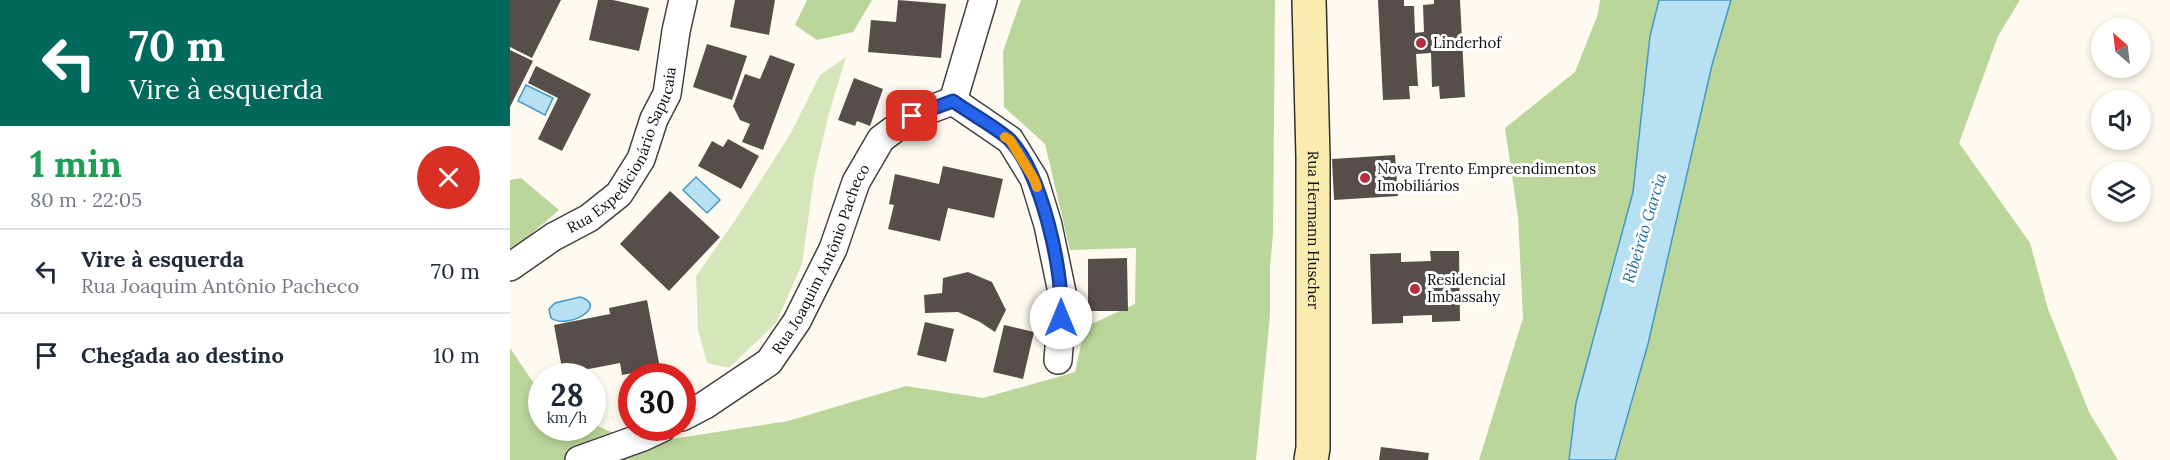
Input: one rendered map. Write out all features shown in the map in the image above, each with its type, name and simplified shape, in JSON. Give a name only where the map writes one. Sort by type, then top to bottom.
[{"type":"main road","name":"Rua Hermann Huscher","points":[[1309,0],[1313,158],[1313,436],[1311,460]]},
{"type":"street","name":"Rua Expedicionário Sapucaia","points":[[515,279],[554,237],[589,218],[620,194],[641,159],[654,119],[667,94],[682,0]]},
{"type":"street","points":[[983,0],[953,101],[1010,140],[1034,179],[1048,225],[1063,297],[1059,360]]},
{"type":"street","name":"Rua Joaquim Antônio Pacheco","points":[[696,410],[769,362],[798,321],[832,249],[856,182],[881,139],[912,116],[953,101]]},
{"type":"street","points":[[579,460],[632,441]]},
{"type":"green space","points":[[807,0],[872,0],[853,32],[817,40],[795,25]]},
{"type":"green space","points":[[1021,0],[1275,0],[1270,315],[1256,460],[510,460],[510,348],[528,375],[528,441],[606,441],[606,430],[618,435],[618,441],[632,441],[639,444],[658,441],[696,441],[696,435],[788,421],[906,386],[983,398],[1075,372],[1085,327],[1135,304],[1136,248],[1070,250],[1045,144],[1004,107],[1003,51]]},
{"type":"green space","points":[[1600,0],[1659,0],[1650,36],[1633,192],[1576,403],[1569,460],[1479,460],[1523,318],[1518,216],[1505,128],[1575,72],[1598,14]]},
{"type":"green space","points":[[1731,0],[2020,0],[1998,36],[1959,143],[2030,243],[2048,309],[2089,412],[2118,460],[1615,460],[1648,344],[1712,65]]},
{"type":"green space","points":[[846,57],[829,113],[814,177],[802,264],[776,323],[729,368],[707,363],[698,330],[696,276],[791,133],[820,75]]},
{"type":"green space","points":[[521,178],[559,210],[510,252],[510,180]]},
{"type":"water","name":"Ribeirão Garcia","points":[[1659,0],[1731,0],[1712,65],[1648,344],[1615,460],[1569,460],[1576,403],[1633,192],[1650,36]]},
{"type":"water","points":[[526,85],[553,98],[545,115],[518,101]]},
{"type":"water","points":[[696,177],[720,200],[707,213],[683,190]]},
{"type":"water","points":[[580,297],[588,301],[590,306],[583,315],[566,321],[551,318],[549,309],[555,303]]},
{"type":"building","points":[[510,0],[561,0],[532,58],[510,47]]},
{"type":"building","points":[[598,0],[613,0],[649,8],[639,51],[589,40]]},
{"type":"building","points":[[735,0],[775,0],[769,35],[730,27]]},
{"type":"building","points":[[898,0],[946,4],[941,58],[868,52],[871,20],[896,22]]},
{"type":"building","name":"Linderhof","points":[[1378,0],[1404,0],[1404,6],[1414,6],[1415,33],[1424,32],[1423,5],[1434,4],[1434,0],[1460,0],[1465,97],[1440,99],[1439,86],[1432,87],[1431,53],[1416,54],[1418,86],[1409,86],[1410,99],[1383,100]]},
{"type":"building","points":[[707,44],[747,56],[732,100],[693,87]]},
{"type":"building","points":[[510,50],[533,61],[510,107]]},
{"type":"building","points":[[770,55],[795,64],[763,150],[742,142],[750,124],[740,120],[733,106],[745,74],[760,79]]},
{"type":"building","points":[[536,66],[591,94],[562,151],[538,139],[558,98],[528,83]]},
{"type":"building","points":[[854,78],[883,89],[870,126],[857,121],[855,126],[838,120]]},
{"type":"building","points":[[728,139],[759,156],[741,189],[698,166],[712,141],[723,147]]},
{"type":"building","name":"Nova Trento Empreendimentos Imobiliários","points":[[1395,155],[1398,196],[1334,200],[1332,159]]},
{"type":"building","points":[[943,166],[1003,179],[994,218],[948,208],[940,241],[888,229],[894,205],[889,204],[895,174],[939,184]]},
{"type":"building","points":[[670,191],[720,237],[669,291],[620,244]]},
{"type":"building","name":"Residencial Imbassahy","points":[[1430,251],[1459,251],[1460,321],[1432,322],[1432,315],[1403,316],[1403,323],[1372,324],[1370,254],[1401,253],[1401,262],[1431,261]]},
{"type":"building","points":[[1127,258],[1128,311],[1088,311],[1088,259]]},
{"type":"building","points":[[968,272],[992,282],[1006,310],[995,332],[958,312],[925,313],[924,295],[942,293],[943,278]]},
{"type":"building","points":[[647,300],[659,363],[618,363],[606,366],[606,363],[561,363],[554,325],[610,314],[609,308]]},
{"type":"building","points":[[925,322],[954,329],[946,362],[917,355]]},
{"type":"building","points":[[1004,325],[1034,332],[1023,379],[993,372]]},
{"type":"building","points":[[1381,447],[1429,453],[1428,460],[1379,460]]},
{"type":"slow traffic","points":[[1005,137],[1010,140],[1037,187]]},
{"type":"place","name":"Linderhof","points":[[1421,43]]},
{"type":"place","name":"Nova Trento Empreendimentos Imobiliários","points":[[1365,178]]},
{"type":"place","name":"Residencial Imbassahy","points":[[1415,289]]},
{"type":"route","points":[[912,116],[953,101],[1010,140],[1034,179],[1048,225],[1063,297],[1061,318]]}]
